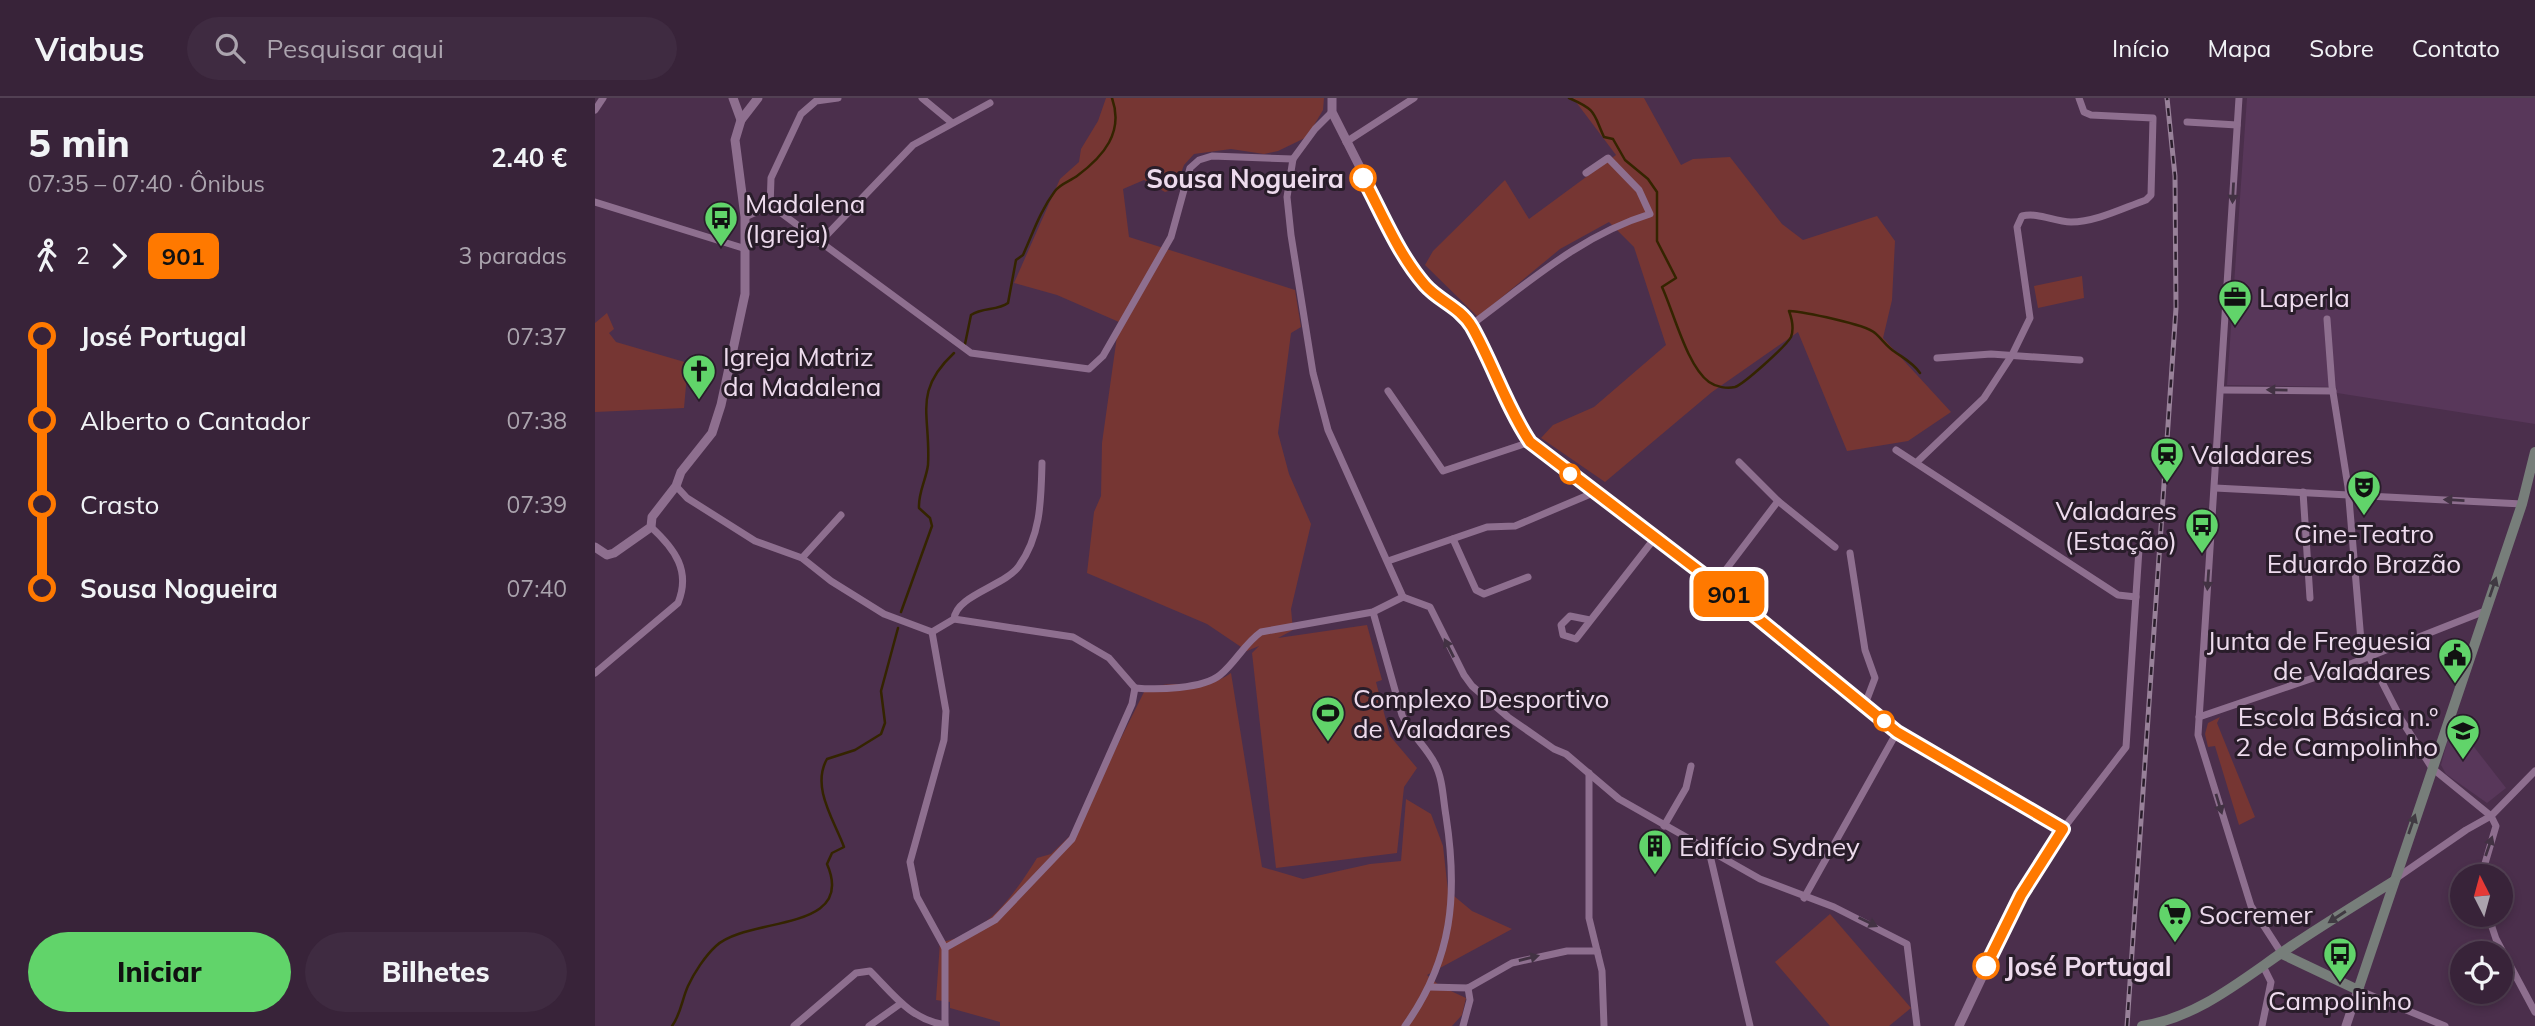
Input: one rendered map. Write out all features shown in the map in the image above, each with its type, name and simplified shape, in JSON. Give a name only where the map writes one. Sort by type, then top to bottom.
[{"type":"main road","points":[[2281,954],[2358,990],[2522,504],[2535,452]]},
{"type":"main road","points":[[2522,504],[2535,505]]},
{"type":"main road","points":[[2141,1026],[2166,1023],[2182,1016],[2264,968],[2281,954],[2394,881]]},
{"type":"street","points":[[595,110],[603,98]]},
{"type":"street","points":[[733,98],[741,120]]},
{"type":"street","points":[[595,673],[678,603],[683,590],[684,573],[678,558],[651,527],[652,517],[676,486],[681,472],[712,433],[745,294],[745,217],[735,140],[741,120],[758,98]]},
{"type":"street","points":[[769,208],[771,178],[801,114],[816,101],[838,98]]},
{"type":"street","points":[[922,98],[951,122]]},
{"type":"street","points":[[1332,98],[1332,112],[1409,264],[1426,287],[1453,305],[1471,325],[1518,424],[1530,442],[1593,493],[1716,584],[1897,732],[2063,829]]},
{"type":"street","points":[[1346,142],[1414,98]]},
{"type":"street","points":[[1918,461],[1984,398],[2012,355],[2029,318],[2017,227],[2022,216],[2032,214],[2069,222],[2085,221],[2146,200],[2153,192],[2153,118],[2091,115],[2084,112],[2079,98]]},
{"type":"street","points":[[2239,98],[2199,717],[2201,747],[2251,906],[2281,954]]},
{"type":"street","points":[[819,243],[913,145],[990,103]]},
{"type":"street","points":[[1332,112],[1315,129],[1293,159],[1287,197],[1313,373],[1328,430],[1403,597]]},
{"type":"street","points":[[2187,122],[2237,125]]},
{"type":"street","points":[[769,208],[804,228],[819,243],[971,353],[995,359],[1089,369],[1103,356],[1171,237],[1190,168],[1199,160],[1212,156],[1293,159]]},
{"type":"street","points":[[1471,325],[1581,243],[1615,225],[1650,214],[1639,190],[1608,158],[1586,173]]},
{"type":"street","points":[[595,202],[746,249]]},
{"type":"street","points":[[745,217],[769,208]]},
{"type":"street","points":[[2327,319],[2333,391],[2349,494],[2361,642],[2402,721],[2432,768],[2491,816],[2496,826],[2484,864]]},
{"type":"street","points":[[1937,358],[2012,355],[2080,360]]},
{"type":"street","points":[[2221,390],[2333,391]]},
{"type":"street","points":[[1388,391],[1443,471],[1530,442]]},
{"type":"street","points":[[1896,450],[1918,461],[2118,595],[2136,597]]},
{"type":"street","points":[[1739,462],[1777,501],[1835,547]]},
{"type":"street","points":[[954,619],[955,611],[965,601],[1017,569],[1035,539],[1040,510],[1042,463]]},
{"type":"street","points":[[676,486],[687,498],[755,541],[802,558],[831,581],[884,614],[932,632]]},
{"type":"street","points":[[2215,488],[2522,504]]},
{"type":"street","points":[[2303,492],[2310,598]]},
{"type":"street","points":[[1388,561],[1487,527],[1514,526],[1593,493]]},
{"type":"street","points":[[1716,584],[1777,501]]},
{"type":"street","points":[[802,558],[841,515]]},
{"type":"street","points":[[595,547],[607,555],[614,553],[651,527]]},
{"type":"street","points":[[1454,539],[1476,590],[1484,594],[1528,577]]},
{"type":"street","points":[[1590,620],[1654,539]]},
{"type":"street","points":[[1959,1026],[2021,895],[2063,829],[2126,747],[2139,548]]},
{"type":"street","points":[[1850,553],[1865,650],[1875,678],[1864,707]]},
{"type":"street","points":[[932,632],[954,619],[1073,637],[1109,657],[1135,688],[1160,690],[1218,677],[1247,642],[1261,632],[1373,612],[1403,597],[1430,607],[1454,658],[1472,686],[1508,716],[1589,773],[1619,799],[1664,827],[1760,879],[1872,924],[1907,944],[1917,1026]]},
{"type":"street","points":[[2199,717],[2325,674],[2485,611]]},
{"type":"street","points":[[1373,612],[1408,730],[1435,764],[1440,780],[1453,866],[1454,884],[1446,933],[1429,987],[1405,1026]]},
{"type":"street","points":[[794,1026],[863,970],[870,971],[900,1004],[926,1022],[945,1026],[945,948],[917,897],[910,862],[944,740],[946,711],[932,632]]},
{"type":"street","points":[[945,948],[995,920],[1072,839],[1132,704],[1135,688]]},
{"type":"street","points":[[1804,898],[1897,732]]},
{"type":"street","points":[[1664,827],[1686,788],[1691,766]]},
{"type":"street","points":[[2394,881],[2466,830],[2491,816],[2535,771]]},
{"type":"street","points":[[1589,773],[1589,918],[1602,971],[1604,1026]]},
{"type":"street","points":[[1709,851],[1750,1026]]},
{"type":"street","points":[[2492,928],[2535,1012]]},
{"type":"street","points":[[1429,987],[1468,988],[1511,963],[1567,951],[1598,951]]},
{"type":"street","points":[[2262,1026],[2271,982],[2264,968]]},
{"type":"street","points":[[1462,1026],[1470,1000],[1468,988]]},
{"type":"street","points":[[2346,1026],[2358,990],[2445,1026]]},
{"type":"street","points":[[869,1026],[900,1004]]},
{"type":"shaded area","points":[[1106,98],[1324,98],[1323,110],[1307,137],[1278,151],[1264,154],[1231,149],[1194,154],[1184,165],[1175,189],[1165,192],[1144,180],[1123,189],[1129,237],[1295,290],[1301,327],[1291,333],[1278,433],[1289,474],[1311,524],[1291,609],[1293,630],[1278,638],[1367,625],[1382,680],[1376,682],[1390,736],[1417,768],[1404,787],[1397,853],[1276,868],[1252,653],[1259,646],[1247,651],[1207,624],[1087,573],[1094,512],[1101,496],[1102,443],[1119,322],[1057,295],[1014,283],[1060,179],[1079,162],[1081,149],[1098,121]]},
{"type":"shaded area","points":[[1573,98],[1644,98],[1681,165],[1693,159],[1730,157],[1782,224],[1803,240],[1877,216],[1895,241],[1892,300],[1883,338],[1951,412],[1908,441],[1847,451],[1798,332],[1712,392],[1605,482],[1541,438],[1553,425],[1594,407],[1666,345],[1634,247],[1609,222],[1560,249],[1478,317],[1425,265],[1433,251],[1505,180],[1529,219],[1616,155]]},
{"type":"shaded area","points":[[2247,98],[2535,98],[2535,424],[2337,393],[2336,387],[2227,385]]},
{"type":"shaded area","points":[[2082,276],[2084,298],[2038,308],[2034,286]]},
{"type":"shaded area","points":[[607,313],[614,329],[609,333],[616,342],[688,363],[684,408],[595,412],[595,323]]},
{"type":"shaded area","points":[[1231,673],[1262,867],[1303,879],[1370,864],[1401,861],[1406,799],[1431,814],[1443,846],[1448,891],[1472,911],[1512,929],[1427,975],[1440,986],[1466,998],[1462,1015],[1452,1026],[1000,1026],[1000,1022],[950,1008],[950,1002],[936,1000],[940,942],[971,932],[985,922],[1009,899],[1037,858],[1051,854],[1074,832],[1144,692],[1163,685],[1209,682]]},
{"type":"shaded area","points":[[2220,717],[2217,723],[2255,817],[2239,825],[2215,746],[2208,747],[2205,734],[2208,723]]},
{"type":"shaded area","name":"Escola Básica n.º 2 de Campolinho","points":[[2453,720],[2506,788],[2487,803],[2446,774],[2441,765]]},
{"type":"shaded area","points":[[1830,914],[1911,1008],[1889,1026],[1830,1026],[1775,962]]},
{"type":"waterway","points":[[965,344],[971,315],[1008,303],[1016,260],[1023,255],[1041,214],[1055,191],[1096,160],[1109,142],[1115,122],[1112,98]]},
{"type":"waterway","points":[[1569,98],[1589,109],[1604,137],[1613,139],[1625,160],[1648,179],[1657,192],[1657,241],[1676,278],[1662,287],[1688,352],[1709,382],[1722,387],[1735,387],[1765,364],[1791,337],[1789,311],[1834,319],[1869,330],[1920,373]]},
{"type":"waterway","points":[[901,612],[932,526],[930,518],[919,508],[928,465],[928,392],[941,367],[954,353]]},
{"type":"waterway","points":[[672,1026],[693,976],[716,946],[751,930],[795,920],[814,912],[827,902],[832,886],[827,864],[832,853],[844,847],[826,803],[823,770],[827,759],[855,750],[881,734],[885,723],[881,691],[898,628]]},
{"type":"railway","points":[[2127,1026],[2176,308],[2175,176],[2167,98]]},
{"type":"bus line","name":"901","points":[[1363,178],[1409,264],[1426,287],[1453,305],[1471,325],[1518,424],[1530,442],[1593,493],[1716,584],[1897,732],[2063,829],[2021,895],[1986,966]]},
{"type":"place","name":"Sousa Nogueira","points":[[1363,178]]},
{"type":"place","name":"Madalena (Igreja)","points":[[721,248]]},
{"type":"place","name":"Laperla","points":[[2235,327]]},
{"type":"place","name":"Igreja Matriz da Madalena","points":[[699,401]]},
{"type":"place","name":"Valadares","points":[[2167,484]]},
{"type":"place","name":"Cine-Teatro Eduardo Brazão","points":[[2364,517]]},
{"type":"place","name":"Valadares (Estação)","points":[[2202,555]]},
{"type":"place","name":"Junta de Freguesia de Valadares","points":[[2455,685]]},
{"type":"place","name":"Complexo Desportivo de Valadares","points":[[1328,743]]},
{"type":"place","name":"Escola Básica n.º 2 de Campolinho","points":[[2463,761]]},
{"type":"place","name":"Edifício Sydney","points":[[1655,876]]},
{"type":"place","name":"Socremer","points":[[2175,944]]},
{"type":"place","name":"José Portugal","points":[[1986,966]]},
{"type":"place","name":"Campolinho","points":[[2340,984]]}]
